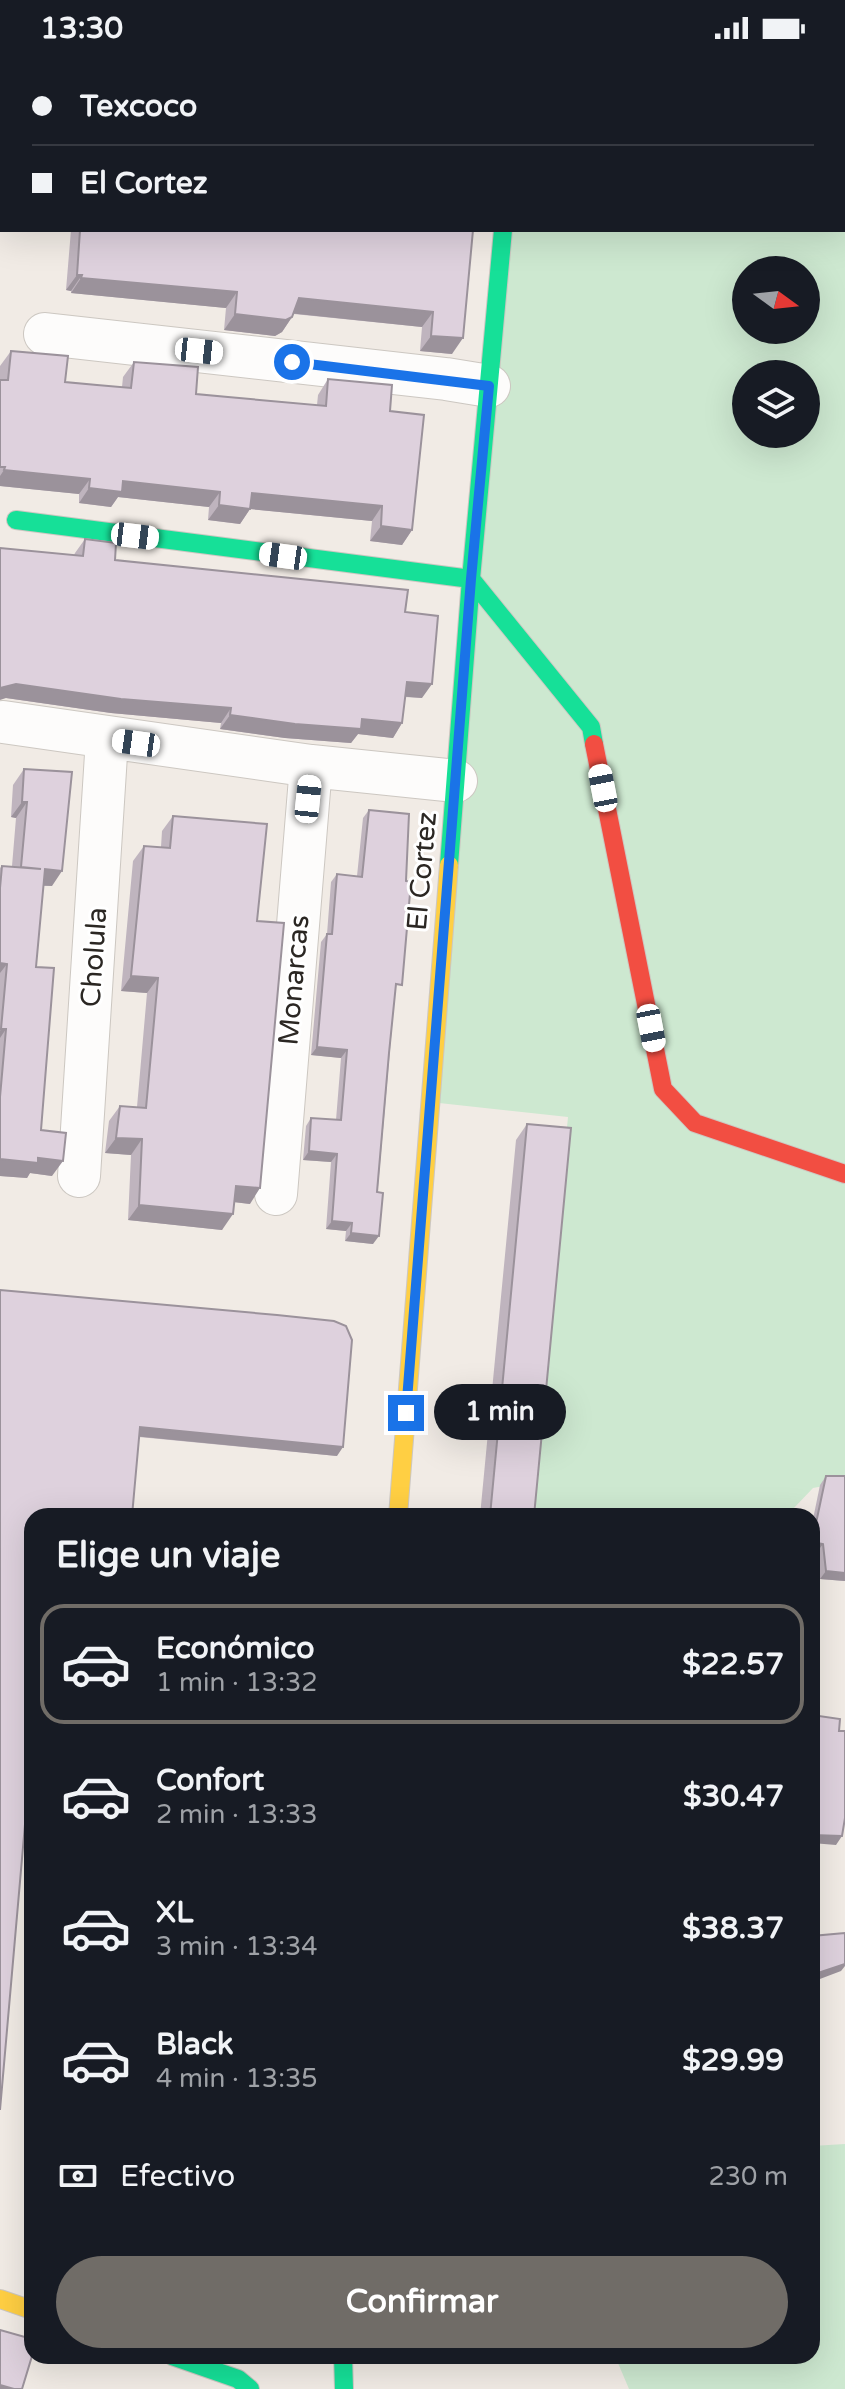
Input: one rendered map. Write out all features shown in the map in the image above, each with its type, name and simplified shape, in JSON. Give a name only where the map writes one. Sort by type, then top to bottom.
[{"type":"street","name":"El Cortez","points":[[399,1508],[471,579],[503,232]]},
{"type":"street","points":[[45,334],[489,386]]},
{"type":"street","points":[[16,520],[471,579],[591,727],[663,1089],[695,1123],[845,1174]]},
{"type":"street","points":[[3,722],[311,766],[456,781]]},
{"type":"street","name":"Cholula","points":[[79,1176],[107,739]]},
{"type":"street","name":"Monarcas","points":[[276,1194],[311,766]]},
{"type":"street","points":[[0,2299],[24,2307]]},
{"type":"street","points":[[195,2364],[238,2379],[250,2389]]},
{"type":"street","points":[[343,2364],[344,2389]]},
{"type":"green space","points":[[503,232],[845,232],[845,1482],[813,1488],[794,1508],[530,1508],[568,1117],[430,1102]]},
{"type":"green space","points":[[845,2144],[845,2389],[629,2389],[618,2364],[820,2364],[820,2146]]},
{"type":"building","points":[[80,232],[473,232],[463,338],[431,336],[433,312],[299,298],[292,317],[286,320],[235,314],[237,292],[81,278],[82,275],[77,275]]},
{"type":"building","points":[[11,351],[68,356],[65,382],[131,388],[134,362],[198,367],[196,394],[326,406],[328,379],[392,385],[390,411],[424,415],[412,530],[381,526],[382,506],[252,493],[250,509],[219,505],[220,492],[123,481],[122,492],[89,488],[90,479],[4,470],[5,467],[0,467],[0,380],[8,380]]},
{"type":"building","points":[[85,539],[116,543],[115,560],[408,590],[405,612],[438,616],[432,684],[407,682],[402,723],[362,719],[361,729],[230,715],[231,708],[121,699],[16,684],[0,688],[0,548],[83,556]]},
{"type":"building","points":[[24,769],[72,772],[62,871],[45,869],[36,967],[54,968],[41,1130],[66,1133],[63,1161],[38,1158],[38,1163],[0,1159],[0,1097],[6,1029],[1,1029],[7,964],[0,963],[2,866],[41,869],[21,867],[27,802],[22,802]]},
{"type":"building","points":[[369,810],[409,814],[406,881],[411,882],[402,985],[396,984],[389,1053],[377,1192],[383,1193],[379,1236],[351,1233],[352,1223],[332,1221],[337,1154],[309,1151],[311,1118],[341,1120],[347,1050],[317,1047],[327,934],[332,934],[337,874],[362,877]]},
{"type":"building","points":[[173,816],[267,824],[257,921],[284,923],[260,1188],[236,1186],[233,1214],[139,1205],[142,1139],[116,1138],[120,1106],[146,1108],[158,978],[131,976],[144,846],[170,848]]},
{"type":"building","points":[[527,1124],[571,1128],[535,1508],[491,1508]]},
{"type":"building","points":[[0,1290],[277,1315],[334,1321],[346,1326],[352,1340],[343,1447],[140,1427],[133,1508],[24,1508],[24,1836],[0,2110]]},
{"type":"building","points":[[826,1476],[845,1476],[845,1573],[826,1571],[823,1544],[820,1543],[819,1508]]},
{"type":"building","points":[[820,1716],[840,1719],[839,1731],[845,1731],[845,1818],[842,1836],[820,1835]]},
{"type":"building","points":[[845,1933],[845,1964],[820,1972],[820,1935]]},
{"type":"building","points":[[0,2330],[24,2337],[24,2364],[30,2364],[22,2389],[0,2385]]},
{"type":"traffic: fast","points":[[449,865],[503,232]]},
{"type":"traffic: fast","points":[[16,520],[471,579],[591,727],[594,744]]},
{"type":"traffic: fast","points":[[195,2364],[238,2379],[250,2389]]},
{"type":"traffic: fast","points":[[343,2364],[344,2389]]},
{"type":"traffic: slow","points":[[399,1508],[449,865]]},
{"type":"traffic: slow","points":[[0,2299],[24,2307]]},
{"type":"traffic: jam","points":[[594,744],[663,1089],[695,1123],[845,1174]]},
{"type":"route","points":[[292,362],[489,386],[406,1413]]}]
